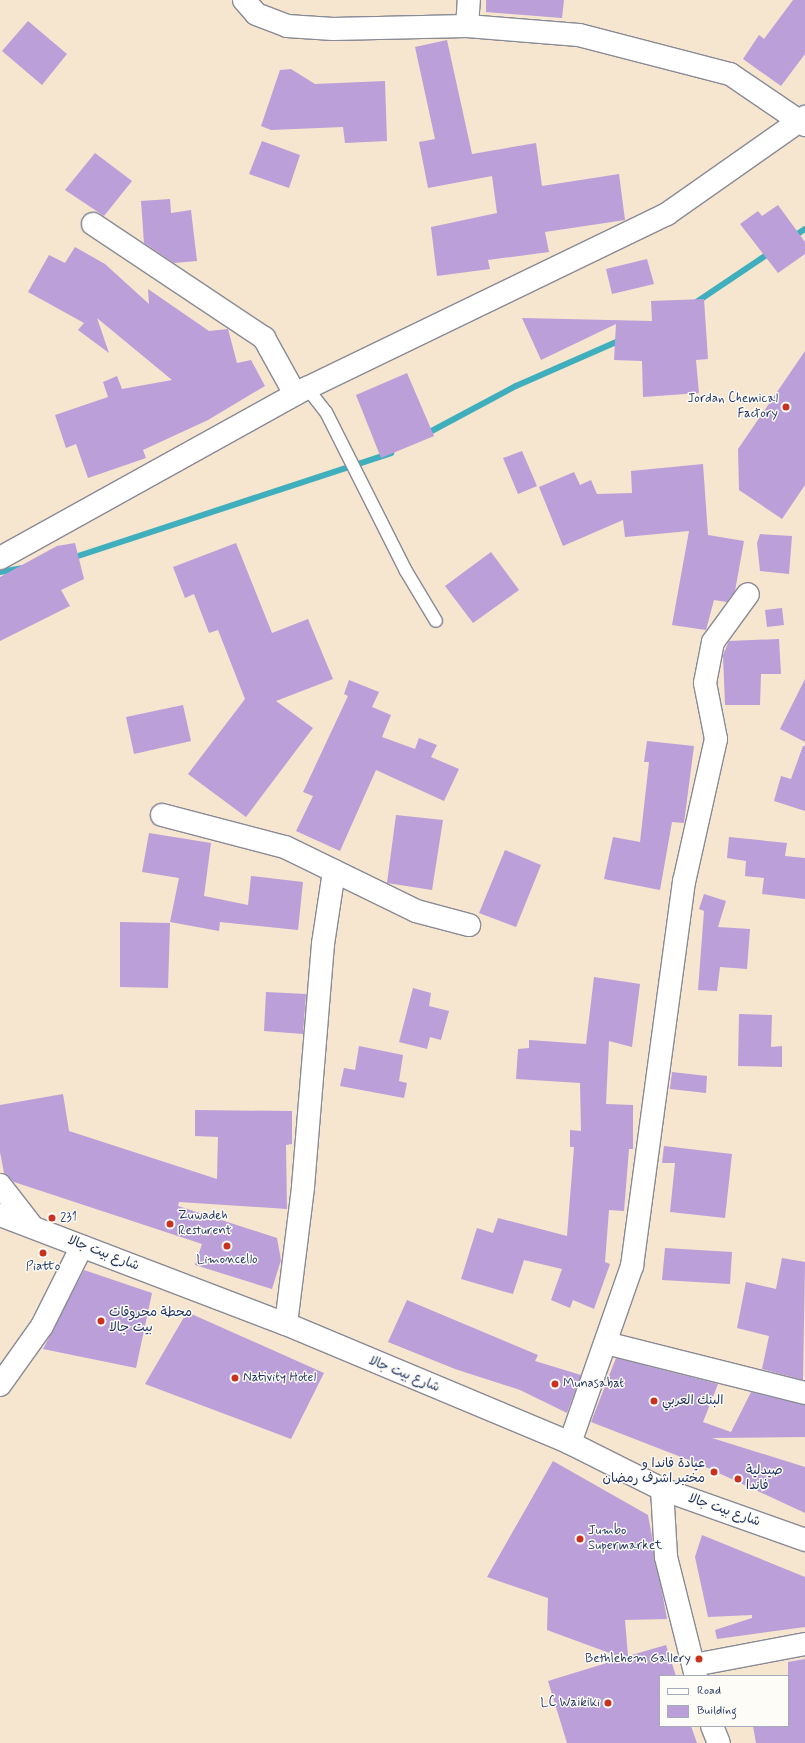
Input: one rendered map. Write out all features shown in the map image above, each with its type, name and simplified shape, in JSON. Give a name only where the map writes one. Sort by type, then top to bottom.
[{"type":"street","points":[[0,558],[301,391],[667,214],[804,121],[730,74],[579,35],[467,26],[333,29],[287,26],[256,14],[244,0]]},
{"type":"street","points":[[467,26],[469,0]]},
{"type":"street","points":[[93,224],[264,338],[301,391]]},
{"type":"street","points":[[570,1442],[632,1266],[684,882],[716,739],[704,683],[713,642],[748,594]]},
{"type":"street","points":[[162,815],[285,847],[416,911],[469,925]]},
{"type":"street","points":[[286,1324],[303,1186],[323,944],[334,871]]},
{"type":"street","points":[[0,1185],[31,1225]]},
{"type":"street","name":"شارع بيت جالا","points":[[0,1215],[31,1225],[286,1324],[570,1442],[662,1489],[805,1540]]},
{"type":"street","points":[[0,1385],[42,1326],[82,1246]]},
{"type":"street","points":[[606,1343],[805,1393]]},
{"type":"street","points":[[662,1489],[666,1557],[695,1671],[805,1644]]},
{"type":"street","points":[[712,1727],[719,1743]]},
{"type":"lane","points":[[301,391],[326,412],[406,571],[436,621]]},
{"type":"building","points":[[486,0],[564,0],[562,18],[486,12]]},
{"type":"building","points":[[793,0],[805,0],[805,54],[781,86],[743,59],[759,35],[764,39]]},
{"type":"building","points":[[28,21],[67,54],[42,85],[2,51]]},
{"type":"building","points":[[447,40],[472,154],[536,143],[542,186],[619,174],[625,220],[545,232],[549,252],[488,260],[490,269],[437,276],[431,227],[497,213],[492,176],[428,188],[419,142],[435,139],[415,47]]},
{"type":"building","points":[[291,69],[315,84],[385,81],[387,141],[345,143],[343,127],[271,130],[261,126],[280,70]]},
{"type":"building","points":[[262,141],[300,155],[289,188],[249,174]]},
{"type":"building","points":[[95,153],[132,181],[104,216],[65,190]]},
{"type":"building","points":[[170,199],[171,213],[191,210],[197,261],[174,263],[144,243],[141,201]]},
{"type":"building","points":[[778,205],[805,242],[805,254],[778,273],[740,224],[758,211],[762,216]]},
{"type":"building","points":[[75,247],[105,264],[149,304],[148,289],[209,331],[228,329],[237,363],[251,360],[265,386],[208,420],[143,450],[146,458],[88,478],[76,444],[66,448],[55,415],[108,397],[103,382],[117,376],[122,389],[172,380],[97,318],[109,353],[78,330],[84,323],[28,292],[49,255],[65,263]]},
{"type":"building","points":[[647,259],[654,284],[612,294],[606,269]]},
{"type":"building","points":[[704,299],[708,359],[696,360],[699,393],[643,397],[642,361],[614,360],[616,324],[541,360],[522,318],[652,321],[651,301]]},
{"type":"building","name":"Jordan Chemical Factory","points":[[805,351],[805,485],[782,519],[739,490],[738,449]]},
{"type":"building","points":[[407,373],[434,436],[381,458],[356,395]]},
{"type":"building","points":[[522,451],[537,486],[518,494],[503,458]]},
{"type":"building","points":[[703,464],[708,535],[744,541],[735,591],[727,602],[714,600],[706,630],[672,625],[689,531],[625,537],[623,520],[563,546],[539,487],[574,472],[580,485],[591,480],[597,494],[632,493],[631,471]]},
{"type":"building","points":[[760,534],[792,536],[789,574],[760,571],[757,543]]},
{"type":"building","points":[[75,543],[84,579],[61,590],[70,606],[0,641],[0,577],[57,546]]},
{"type":"building","points":[[236,543],[272,633],[308,619],[333,679],[276,701],[313,728],[246,817],[188,774],[245,699],[218,630],[209,633],[194,594],[185,598],[173,567]]},
{"type":"building","points":[[491,552],[519,590],[473,623],[445,586]]},
{"type":"building","points":[[782,608],[784,625],[767,627],[765,610]]},
{"type":"building","points":[[779,639],[781,674],[761,674],[760,705],[725,705],[723,655],[729,641]]},
{"type":"building","points":[[805,679],[805,742],[780,729]]},
{"type":"building","points":[[349,680],[379,692],[372,707],[391,715],[382,737],[415,749],[419,738],[437,745],[431,757],[459,769],[444,801],[376,770],[340,851],[296,831],[313,796],[303,792],[348,696],[344,694]]},
{"type":"building","points":[[183,705],[191,741],[134,754],[126,717]]},
{"type":"building","points":[[647,741],[694,746],[684,823],[672,822],[660,890],[604,879],[613,837],[640,842],[649,762],[644,762]]},
{"type":"building","points":[[803,746],[805,746],[805,811],[774,801],[781,776],[791,779]]},
{"type":"building","points":[[396,815],[443,820],[432,890],[387,883]]},
{"type":"building","points":[[149,833],[211,843],[204,896],[248,905],[251,876],[303,882],[298,930],[220,922],[219,931],[170,922],[179,878],[142,872]]},
{"type":"building","points":[[729,837],[787,843],[785,856],[805,858],[805,899],[762,894],[764,878],[745,876],[746,861],[727,858]]},
{"type":"building","points":[[505,850],[541,865],[516,927],[479,913]]},
{"type":"building","points":[[704,894],[726,901],[718,927],[750,929],[747,969],[720,967],[717,991],[698,990],[704,911],[699,909]]},
{"type":"building","points":[[120,922],[170,923],[168,988],[120,987]]},
{"type":"building","points":[[594,977],[640,984],[632,1047],[609,1041],[606,1104],[633,1105],[633,1149],[629,1149],[624,1211],[609,1210],[605,1262],[610,1264],[594,1309],[573,1300],[570,1308],[551,1300],[562,1269],[524,1260],[513,1294],[461,1279],[477,1228],[493,1233],[498,1218],[567,1236],[574,1147],[570,1147],[570,1130],[581,1131],[580,1083],[516,1079],[518,1049],[529,1048],[529,1040],[586,1044]]},
{"type":"building","points":[[413,988],[431,993],[429,1006],[449,1011],[441,1040],[430,1037],[427,1049],[399,1042]]},
{"type":"building","points":[[266,992],[306,994],[303,1034],[264,1031]]},
{"type":"building","points":[[739,1014],[772,1015],[771,1047],[782,1046],[782,1067],[738,1066]]},
{"type":"building","points":[[359,1046],[403,1055],[399,1081],[407,1083],[404,1098],[340,1086],[344,1068],[355,1070]]},
{"type":"building","points":[[672,1072],[707,1076],[706,1093],[670,1089]]},
{"type":"building","points":[[63,1094],[69,1131],[217,1179],[218,1137],[195,1136],[195,1110],[292,1111],[292,1144],[286,1145],[287,1209],[179,1202],[178,1206],[277,1238],[281,1260],[272,1289],[195,1265],[202,1244],[14,1182],[4,1173],[0,1152],[0,1105]]},
{"type":"building","points":[[664,1146],[732,1154],[725,1218],[670,1212],[675,1163],[662,1163]]},
{"type":"building","points":[[665,1248],[732,1252],[730,1284],[662,1280]]},
{"type":"building","points":[[782,1258],[805,1262],[803,1380],[762,1369],[769,1336],[737,1328],[746,1282],[776,1289]]},
{"type":"building","name":"محطة محروقات بيت جالا","points":[[84,1270],[152,1293],[136,1368],[43,1349]]},
{"type":"building","points":[[407,1300],[538,1355],[535,1361],[581,1375],[567,1413],[520,1390],[455,1369],[388,1342]]},
{"type":"building","name":"Nativity Hotel","points":[[187,1312],[324,1373],[291,1439],[145,1384]]},
{"type":"building","points":[[616,1358],[718,1384],[703,1422],[731,1432],[751,1392],[805,1405],[805,1437],[712,1438],[805,1467],[805,1513],[699,1464],[591,1422]]},
{"type":"building","name":"Jumbo Supermarket","points":[[553,1461],[648,1515],[667,1619],[625,1620],[628,1656],[666,1645],[676,1675],[659,1675],[659,1727],[691,1727],[697,1743],[567,1743],[548,1681],[623,1658],[547,1630],[548,1598],[487,1577]]},
{"type":"building","points":[[702,1535],[805,1577],[805,1627],[717,1639],[715,1630],[752,1618],[752,1615],[708,1617],[695,1557]]},
{"type":"building","points":[[805,1659],[805,1743],[756,1743],[753,1727],[789,1727],[788,1662]]},
{"type":"waterway","points":[[793,237],[805,229]]},
{"type":"waterway","points":[[695,303],[771,252]]},
{"type":"waterway","points":[[426,434],[516,386],[621,340]]},
{"type":"waterway","points":[[72,558],[391,453]]},
{"type":"waterway","points":[[0,572],[22,568]]},
{"type":"place","name":"Jordan Chemical Factory","points":[[786,407]]},
{"type":"place","name":"231","points":[[52,1218]]},
{"type":"place","name":"Zuwadeh Resturent","points":[[170,1224]]},
{"type":"place","name":"Limoncello","points":[[227,1246]]},
{"type":"place","name":"Piatto","points":[[43,1253]]},
{"type":"place","name":"محطة محروقات بيت جالا","points":[[101,1321]]},
{"type":"place","name":"Nativity Hotel","points":[[235,1378]]},
{"type":"place","name":"Munasabat","points":[[555,1384]]},
{"type":"place","name":"البنك العربي","points":[[654,1401]]},
{"type":"place","name":"عيادة فاندا و مختبر اشرف رمضان","points":[[714,1472]]},
{"type":"place","name":"صيدلية فاندا","points":[[738,1479]]},
{"type":"place","name":"Jumbo Supermarket","points":[[580,1539]]},
{"type":"place","name":"Bethlehem Gallery","points":[[699,1659]]},
{"type":"place","name":"LC Waikiki","points":[[608,1703]]}]
